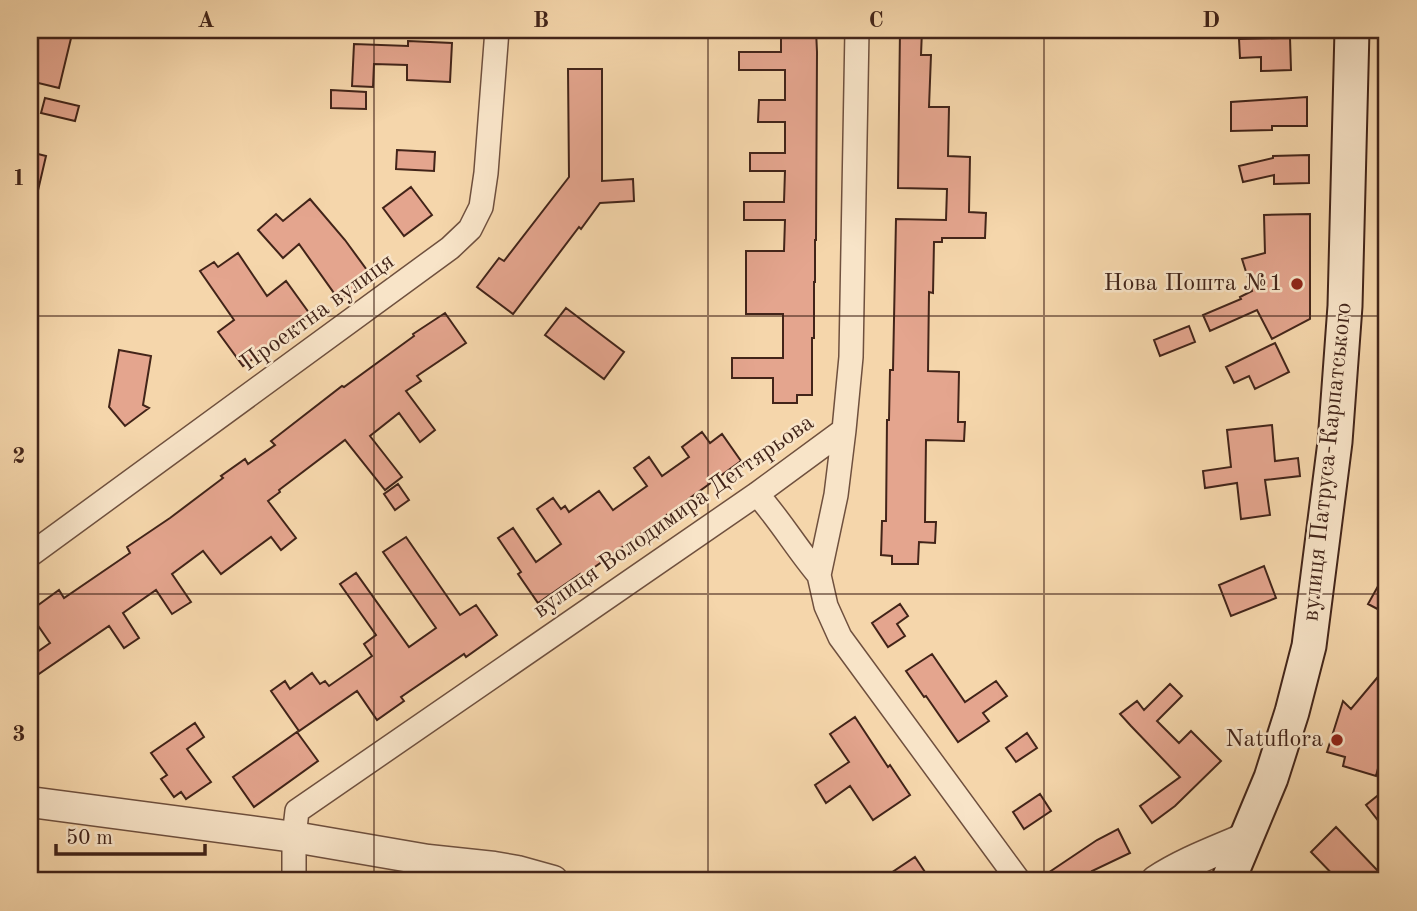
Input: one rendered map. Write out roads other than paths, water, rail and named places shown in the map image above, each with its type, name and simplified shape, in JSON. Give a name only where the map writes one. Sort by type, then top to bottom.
[{"type":"main road","name":"вулиця Патруса-Карпатського","points":[[1228,881],[1271,778],[1292,712],[1308,646],[1318,579],[1335,442],[1345,306],[1352,30]]},
{"type":"street","name":"Проектна вулиця","points":[[30,555],[450,248],[470,229],[481,207],[486,173],[497,30]]},
{"type":"street","name":"вулиця Володимира Дегтярьова","points":[[294,881],[297,811],[757,494],[844,430],[851,357],[857,30]]},
{"type":"street","points":[[844,430],[836,495],[819,575],[826,606],[840,637],[1019,881]]},
{"type":"street","points":[[757,494],[819,575]]},
{"type":"street","points":[[30,802],[294,837],[428,860],[494,867],[552,881]]},
{"type":"street","points":[[1156,881],[1195,860],[1246,838]]},
{"type":"place","name":"Нова Пошта №1","points":[[1297,284]]},
{"type":"place","name":"Natuflora","points":[[1337,740]]}]
